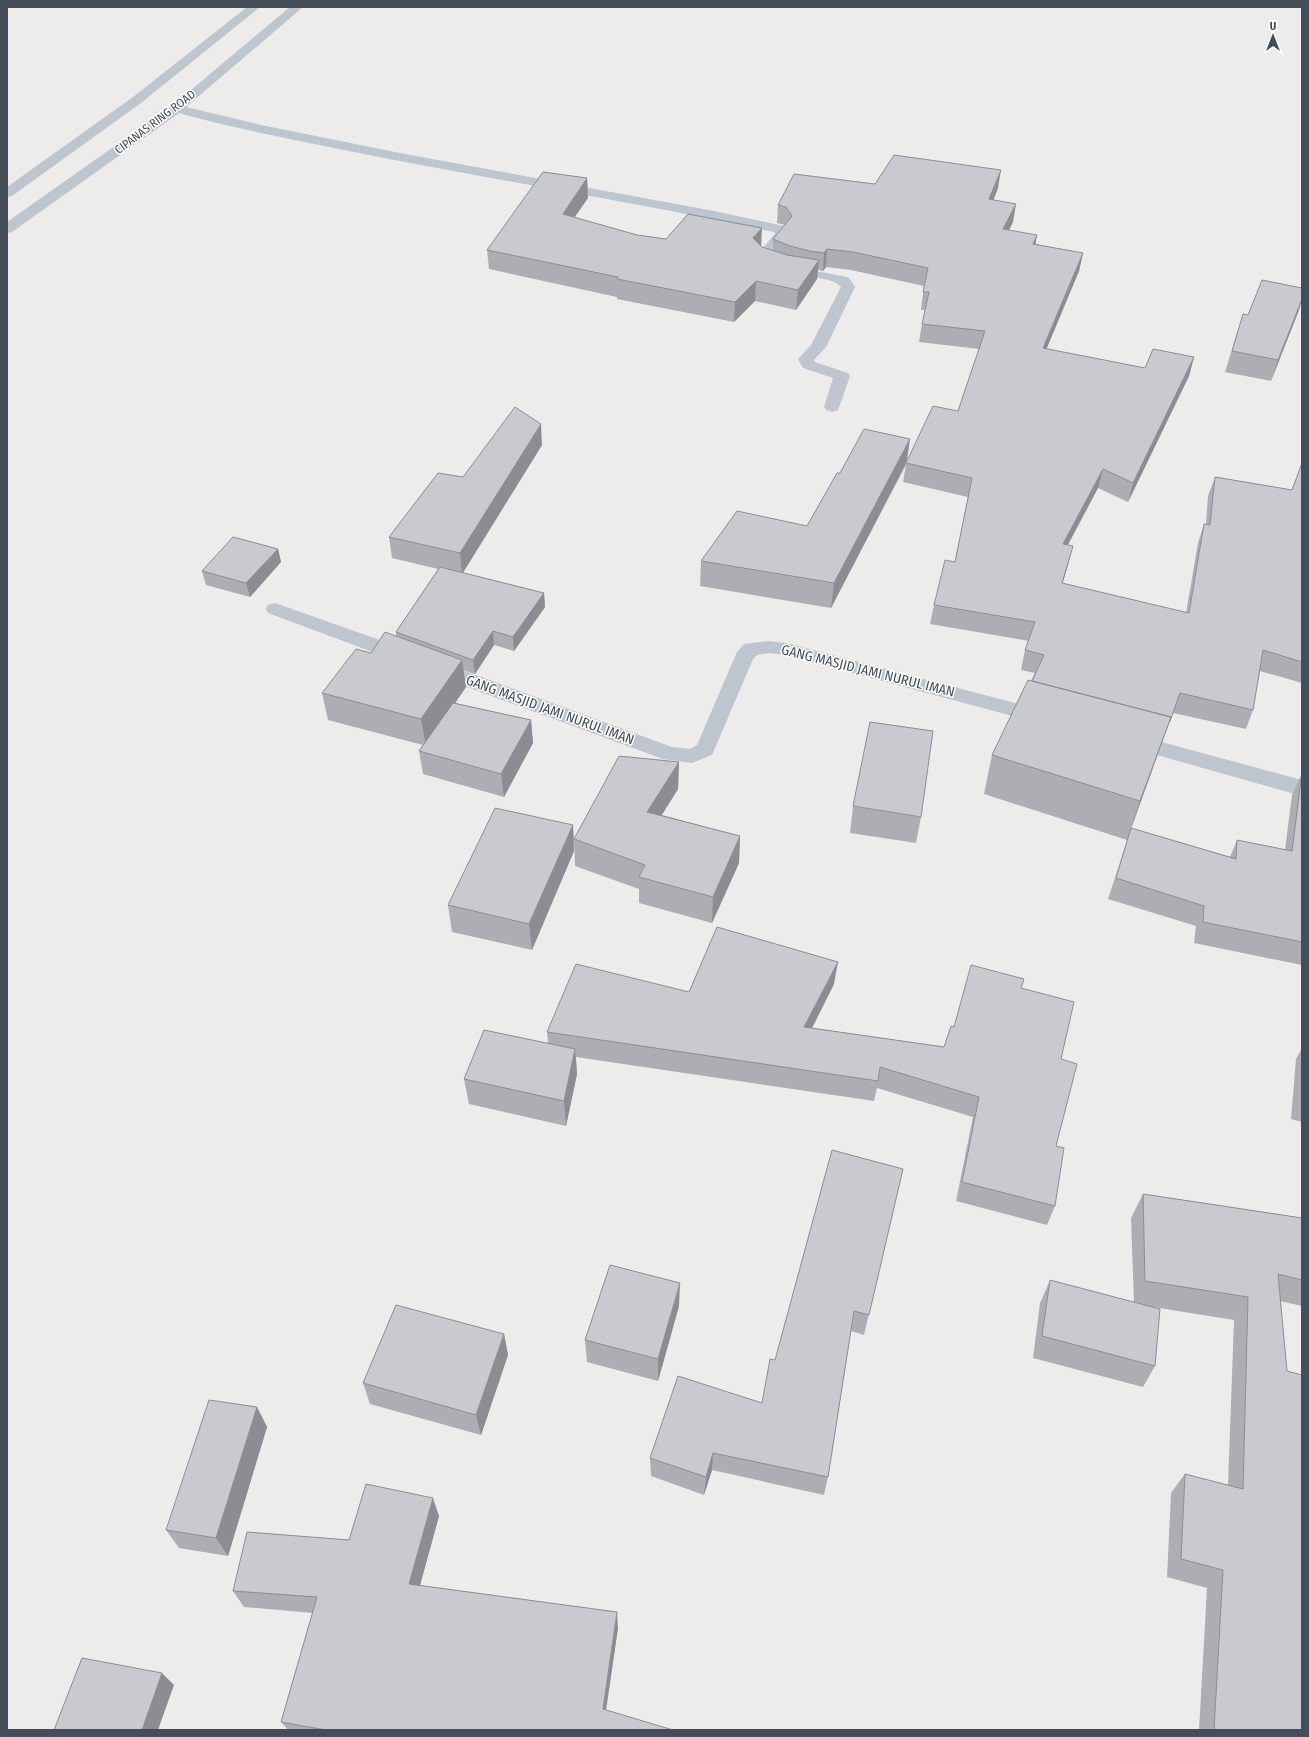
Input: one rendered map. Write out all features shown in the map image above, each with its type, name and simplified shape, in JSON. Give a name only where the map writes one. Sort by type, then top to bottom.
[{"type":"street","points":[[7,192],[137,100],[254,7]]},
{"type":"street","name":"CIPANAS RING ROAD","points":[[7,229],[177,108],[297,7]]},
{"type":"street","points":[[177,108],[261,129],[397,157],[714,215],[779,229],[782,234],[761,258],[767,263],[778,267],[834,277],[844,281],[848,287],[818,347],[806,359],[809,365],[842,376],[832,407]]},
{"type":"street","name":"GANG MASJID JAMI NURUL IMAN","points":[[275,609],[670,754],[692,756],[705,750],[744,657],[751,649],[769,647],[786,649],[1061,722]]},
{"type":"street","points":[[1114,736],[1302,788]]},
{"type":"building","points":[[894,155],[1001,170],[989,199],[1016,204],[1003,229],[1037,235],[1033,244],[1083,253],[1043,348],[1145,368],[1153,349],[1194,357],[1133,483],[1103,469],[1063,544],[1073,546],[1062,583],[1189,613],[1204,524],[1210,525],[1215,477],[1292,490],[1302,463],[1302,662],[1263,650],[1253,710],[1180,693],[1170,721],[1171,717],[1032,681],[1044,655],[1025,650],[1035,622],[934,605],[945,560],[955,562],[972,478],[906,463],[933,406],[958,411],[985,331],[922,324],[929,292],[923,292],[928,268],[853,252],[827,249],[824,253],[810,251],[790,246],[773,239],[792,216],[786,207],[778,205],[794,174],[875,184]]},
{"type":"building","points":[[543,172],[587,178],[563,214],[637,235],[666,239],[688,214],[762,228],[753,238],[762,247],[787,255],[819,260],[798,290],[756,281],[735,302],[617,279],[618,277],[487,250]]},
{"type":"building","points":[[1262,280],[1302,288],[1302,299],[1278,360],[1232,351],[1243,314],[1248,315]]},
{"type":"building","points":[[515,407],[541,424],[460,553],[389,537],[438,473],[463,477]]},
{"type":"building","points":[[864,429],[910,439],[834,583],[701,561],[737,511],[807,526],[837,473],[840,473]]},
{"type":"building","points":[[233,537],[278,549],[246,583],[202,571]]},
{"type":"building","points":[[440,567],[544,593],[513,637],[493,631],[473,660],[396,632]]},
{"type":"building","points":[[385,632],[462,660],[421,719],[322,693],[356,649],[371,653]]},
{"type":"building","points":[[1028,680],[1171,717],[1140,801],[992,755]]},
{"type":"building","points":[[453,703],[531,720],[501,774],[419,751]]},
{"type":"building","points":[[870,722],[933,731],[921,817],[853,806]]},
{"type":"building","points":[[619,756],[679,762],[647,812],[740,836],[713,897],[639,877],[645,865],[574,839]]},
{"type":"building","points":[[1302,773],[1302,942],[1203,922],[1204,906],[1116,878],[1131,828],[1236,859],[1237,840],[1292,851]]},
{"type":"building","points":[[495,808],[573,825],[529,924],[448,905]]},
{"type":"building","points":[[717,927],[838,962],[804,1027],[944,1047],[951,1026],[954,1027],[971,965],[1024,979],[1021,988],[1074,1002],[1061,1059],[1077,1064],[1056,1146],[1064,1148],[1055,1206],[962,1182],[979,1097],[880,1067],[878,1081],[547,1032],[576,964],[689,992]]},
{"type":"building","points":[[484,1030],[575,1049],[564,1101],[464,1079]]},
{"type":"building","points":[[832,1150],[903,1169],[869,1315],[854,1311],[828,1477],[713,1453],[706,1477],[650,1458],[678,1376],[762,1403],[770,1359],[775,1360]]},
{"type":"building","points":[[1143,1194],[1302,1218],[1302,1280],[1278,1274],[1287,1371],[1302,1375],[1302,1730],[1214,1730],[1223,1570],[1181,1559],[1185,1474],[1243,1489],[1248,1297],[1145,1281]]},
{"type":"building","points":[[610,1265],[680,1283],[658,1359],[585,1340]]},
{"type":"building","points":[[1050,1280],[1160,1309],[1155,1366],[1042,1336]]},
{"type":"building","points":[[396,1305],[504,1334],[476,1415],[363,1383]]},
{"type":"building","points":[[209,1400],[257,1407],[216,1538],[166,1530]]},
{"type":"building","points":[[366,1484],[433,1498],[409,1584],[617,1612],[603,1709],[673,1730],[326,1730],[281,1722],[317,1597],[233,1591],[247,1532],[349,1540]]},
{"type":"building","points":[[82,1658],[162,1673],[142,1730],[54,1730]]}]
